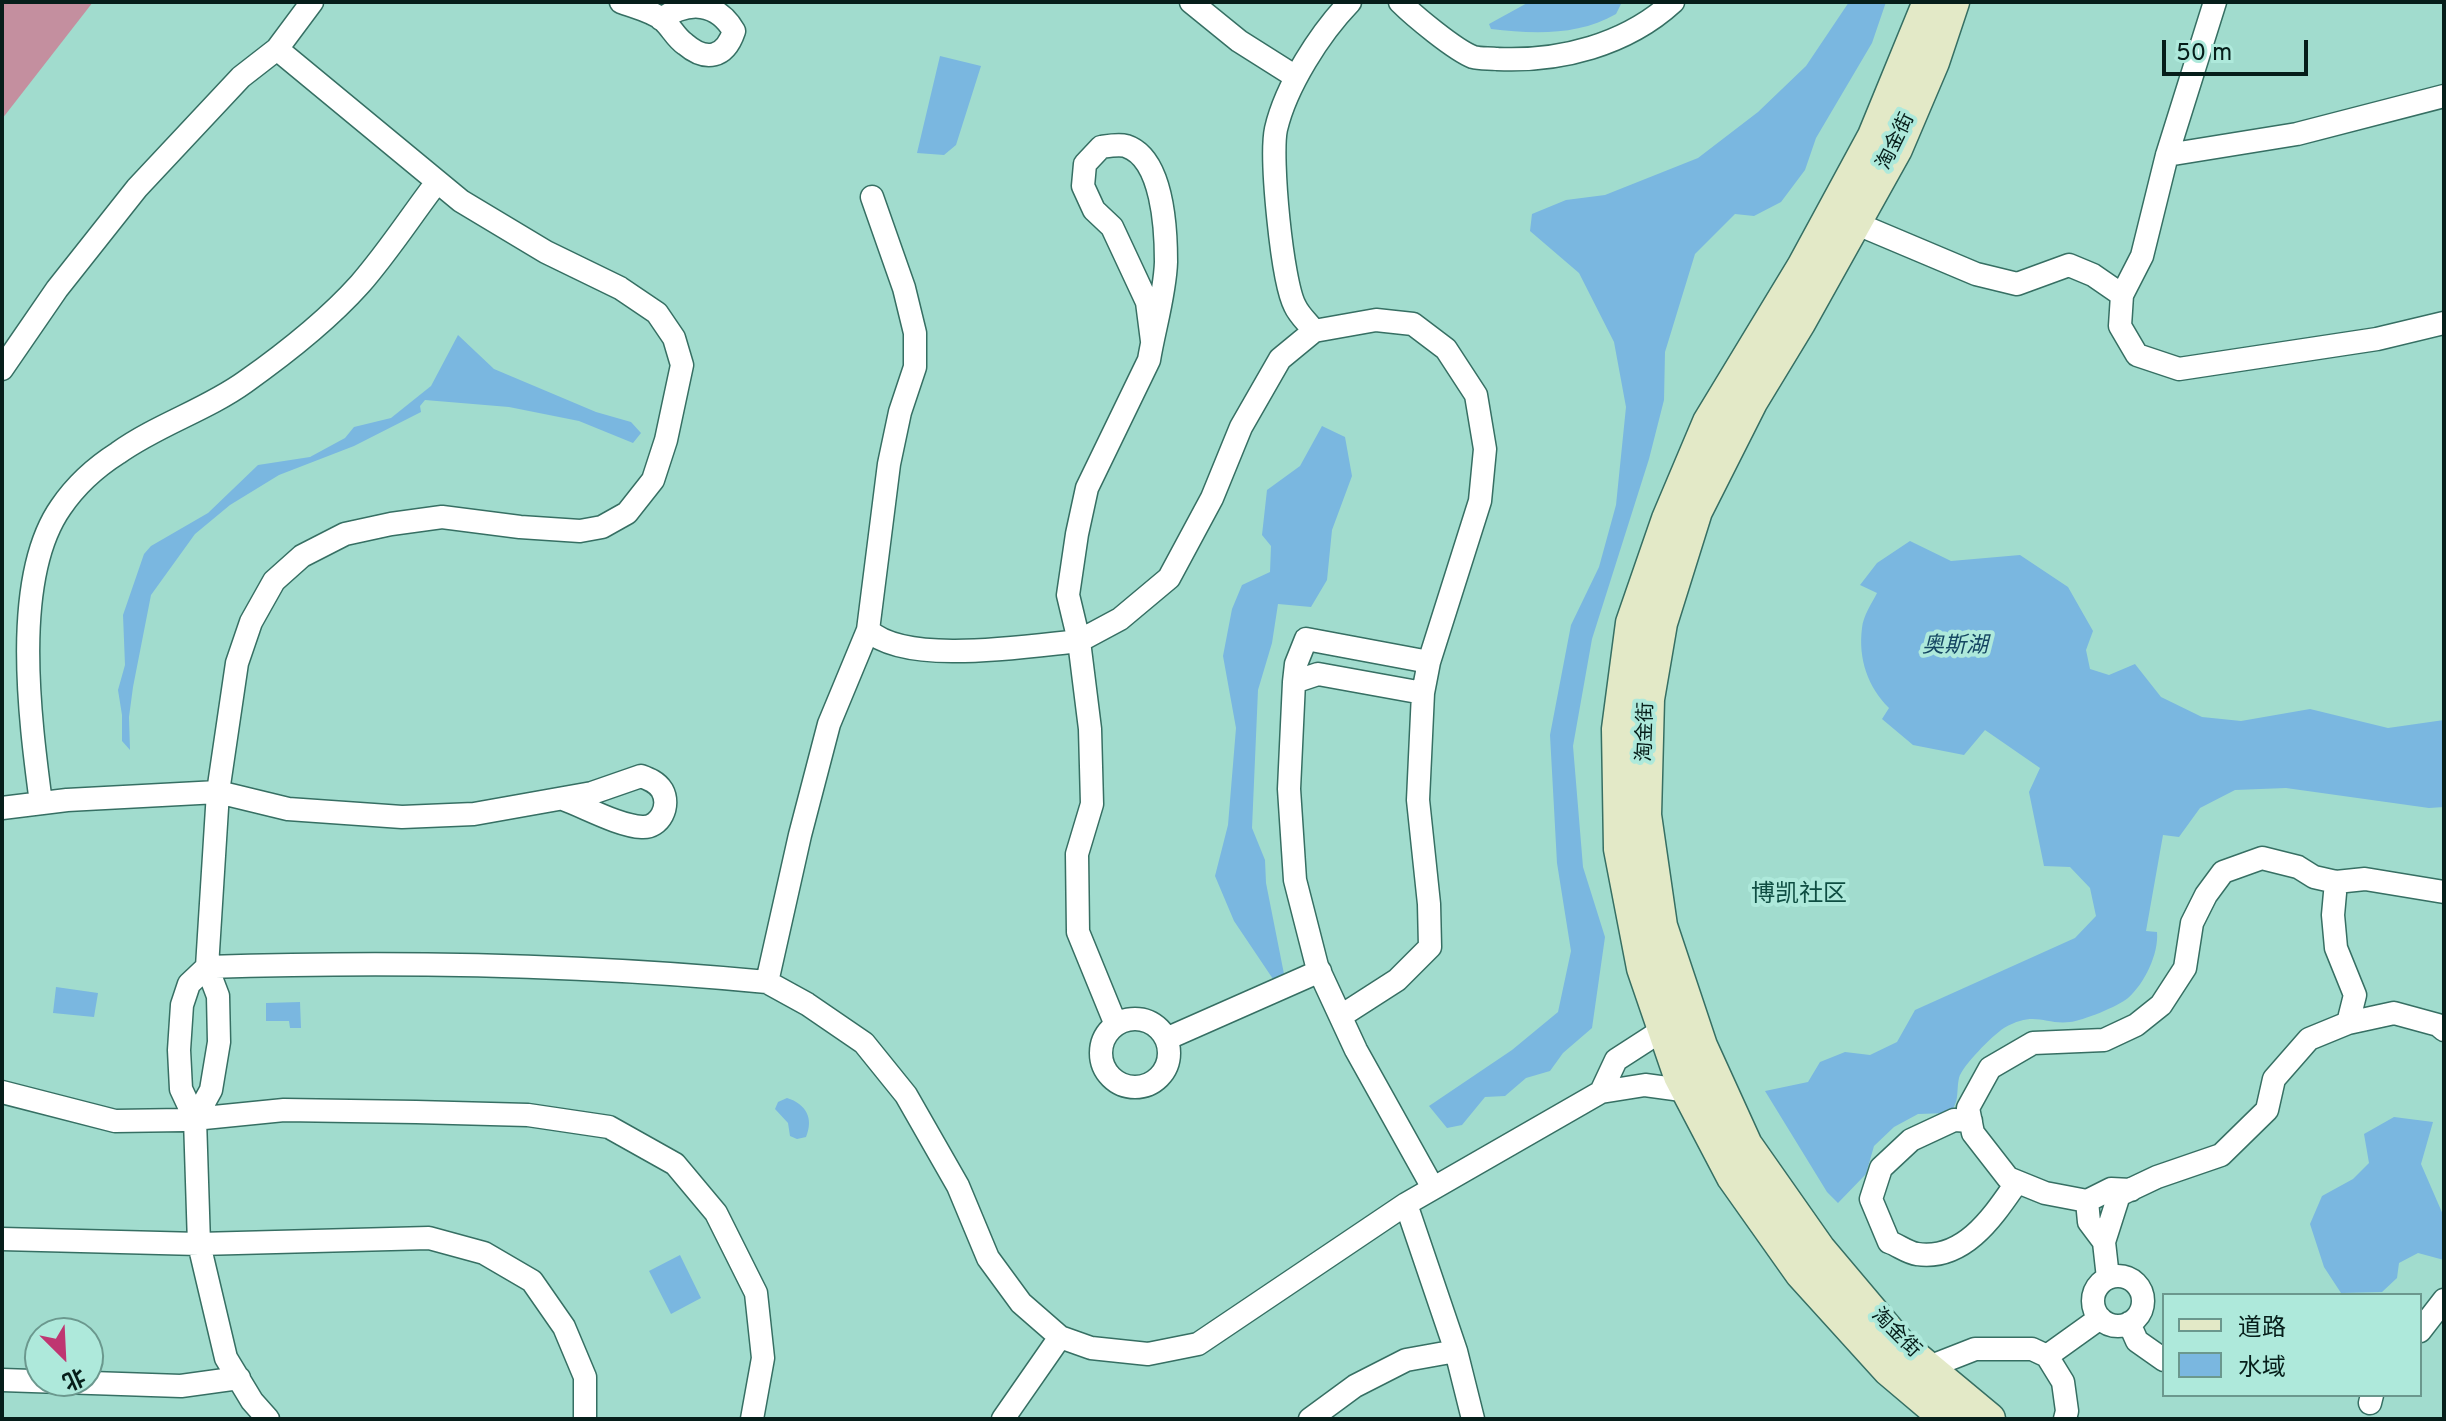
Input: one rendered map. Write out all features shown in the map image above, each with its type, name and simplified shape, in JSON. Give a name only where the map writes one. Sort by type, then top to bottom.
[{"type":"street","points":[[2,369],[57,289],[137,188],[241,77],[277,49],[312,2]]},
{"type":"street","points":[[621,2],[661,19]]},
{"type":"street","points":[[1191,2],[1239,41],[1296,77]]},
{"type":"street","points":[[1314,331],[1294,305],[1284,262],[1277,200],[1276,130],[1296,77],[1337,15],[1350,2]]},
{"type":"street","points":[[1400,2],[1418,20],[1473,57],[1523,60],[1594,49],[1652,21],[1673,2]]},
{"type":"street","name":"淘金街","points":[[1750,378],[1803,267],[1874,136],[1929,2]]},
{"type":"street","name":"淘金街","points":[[1953,2],[1933,62],[1896,149],[1799,323],[1709,422],[1668,519],[1632,623],[1618,729],[1620,849],[1643,968],[1679,1044],[1819,1249],[1900,1345],[1989,1419]]},
{"type":"street","points":[[2215,2],[2167,155],[2142,256],[2122,295],[2120,326],[2137,355],[2179,369],[2377,339],[2444,323]]},
{"type":"street","points":[[195,1119],[211,1090],[219,1042],[218,996],[207,967],[218,792],[237,663],[251,622],[274,581],[302,556],[345,534],[442,517],[580,531],[602,527],[627,513],[653,480],[666,440],[682,365],[674,338],[657,313],[620,288],[534,245],[461,201],[277,49]]},
{"type":"street","points":[[2167,155],[2297,134],[2444,96]]},
{"type":"street","points":[[1116,1025],[1078,932],[1077,854],[1092,804],[1090,729],[1079,641],[1068,595],[1087,488],[1149,360],[1166,265],[1160,193],[1145,159],[1125,145],[1101,147],[1085,164],[1083,186],[1094,210],[1112,227],[1136,274],[1147,302],[1152,341]]},
{"type":"street","points":[[41,803],[33,737],[29,622],[36,559],[59,508],[86,477],[119,451],[241,385],[303,339],[360,283],[437,182]]},
{"type":"street","points":[[767,982],[829,724],[868,630],[889,464],[900,412],[915,367],[915,333],[904,288],[872,197]]},
{"type":"street","points":[[1855,223],[1976,274],[2017,284],[2069,265],[2093,275],[2122,295]]},
{"type":"street","points":[[868,630],[878,640],[937,652],[1079,641],[1120,619],[1169,578],[1212,498],[1241,427],[1280,359],[1314,331],[1376,320],[1413,324],[1446,349],[1476,395],[1485,449],[1480,501],[1429,662],[1423,693],[1418,800],[1429,904],[1430,947],[1397,980],[1341,1016]]},
{"type":"street","points":[[1429,662],[1306,639],[1296,664],[1289,789],[1295,880],[1320,971],[1356,1050],[1433,1188]]},
{"type":"street","points":[[1294,682],[1318,674],[1423,693]]},
{"type":"street","points":[[2,808],[218,792],[288,809],[402,817],[474,814],[563,799]]},
{"type":"street","points":[[2131,1190],[2111,1189],[2087,1201],[2045,1193],[2008,1178],[1973,1133],[1968,1108],[1990,1068],[2033,1043],[2104,1040],[2136,1025],[2161,1005],[2185,968],[2192,923],[2206,895],[2223,872],[2262,858],[2298,867],[2314,877],[2336,882],[2365,879],[2444,892]]},
{"type":"street","points":[[2336,882],[2333,915],[2336,948],[2355,995],[2348,1023]]},
{"type":"street","points":[[268,1419],[252,1401],[226,1358],[199,1244],[195,1119],[181,1089],[179,1050],[182,1005],[189,984],[207,967],[484,965],[598,969],[767,982],[807,1004],[864,1043],[906,1095],[958,1186],[988,1258],[1021,1303],[1060,1337],[1091,1348],[1148,1354],[1198,1344],[1406,1204],[1601,1092],[1645,1085],[1689,1091]]},
{"type":"street","points":[[1166,1039],[1320,971]]},
{"type":"street","points":[[2108,1278],[2104,1242],[2119,1195],[2157,1177],[2221,1155],[2267,1110],[2274,1079],[2309,1039],[2348,1023],[2394,1013],[2438,1025],[2444,1030]]},
{"type":"street","points":[[1138,1019],[1159,1029],[1166,1039],[1169,1060],[1158,1080],[1137,1088],[1126,1087],[1108,1075],[1100,1055],[1102,1043],[1116,1025],[1138,1019]]},
{"type":"street","points":[[1601,1092],[1616,1060],[1679,1044]]},
{"type":"street","name":"淘金街","points":[[1679,1044],[1689,1091],[1733,1177],[1801,1273],[1889,1370],[1947,1419]]},
{"type":"street","points":[[2,1092],[115,1121],[195,1119],[284,1110],[528,1115],[609,1127],[675,1164],[716,1213],[756,1293],[763,1358],[752,1419]]},
{"type":"street","points":[[1971,1121],[1954,1120],[1911,1140],[1881,1168],[1871,1199],[1889,1242],[1916,1254],[1947,1253],[1987,1226],[2017,1182]]},
{"type":"street","points":[[2087,1201],[2089,1222],[2104,1242]]},
{"type":"street","points":[[1406,1204],[1456,1351],[1473,1419]]},
{"type":"street","points":[[2,1239],[199,1244],[429,1238],[484,1253],[532,1281],[564,1327],[585,1377],[585,1419]]},
{"type":"street","points":[[2125,1277],[2138,1287],[2143,1303],[2141,1311],[2129,1323],[2114,1326],[2095,1312],[2094,1296],[2101,1283],[2108,1278],[2125,1277]]},
{"type":"street","points":[[2422,1328],[2444,1300]]},
{"type":"street","points":[[2047,1356],[2100,1318]]},
{"type":"street","points":[[2129,1323],[2137,1341],[2162,1359]]},
{"type":"street","points":[[1003,1419],[1060,1337]]},
{"type":"street","points":[[1929,1367],[1975,1349],[2032,1349],[2047,1356],[2063,1382],[2067,1411],[2065,1419]]},
{"type":"street","points":[[1310,1419],[1355,1386],[1406,1360],[1456,1351]]},
{"type":"street","points":[[2,1380],[181,1386],[239,1378]]},
{"type":"shaded area","points":[[2,2],[93,2],[2,119]]},
{"type":"water","points":[[1529,2],[1622,2],[1616,14],[1571,30],[1523,32],[1491,29],[1489,24]]},
{"type":"water","points":[[1849,2],[1886,2],[1872,43],[1816,138],[1805,170],[1781,202],[1754,216],[1735,214],[1695,254],[1665,352],[1664,400],[1649,459],[1592,639],[1573,746],[1583,867],[1605,937],[1592,1028],[1563,1053],[1550,1071],[1526,1078],[1505,1096],[1485,1097],[1462,1125],[1447,1128],[1429,1106],[1512,1050],[1558,1012],[1571,951],[1557,863],[1550,735],[1571,625],[1599,567],[1616,505],[1626,407],[1614,342],[1579,273],[1530,231],[1532,214],[1566,200],[1605,195],[1698,158],[1758,112],[1806,66]]},
{"type":"water","points":[[940,56],[981,66],[956,145],[944,155],[917,153]]},
{"type":"water","points":[[458,335],[494,369],[596,412],[631,422],[641,433],[633,443],[579,421],[509,407],[425,400],[420,406],[421,412],[354,446],[279,475],[230,505],[195,534],[151,595],[133,687],[129,717],[130,750],[122,741],[118,690],[125,665],[123,615],[144,554],[151,546],[208,513],[258,465],[310,457],[345,438],[354,427],[391,418],[431,386]]},
{"type":"water","points":[[1322,426],[1345,437],[1352,476],[1332,530],[1327,580],[1311,607],[1278,604],[1272,643],[1258,690],[1252,828],[1265,860],[1266,883],[1284,974],[1273,979],[1234,921],[1215,876],[1228,825],[1236,728],[1223,656],[1232,609],[1242,585],[1270,572],[1271,546],[1262,535],[1267,490],[1300,466]]},
{"type":"water","name":"奥斯湖","points":[[1910,541],[1951,561],[2020,555],[2068,587],[2093,631],[2086,650],[2090,669],[2109,675],[2135,664],[2161,697],[2202,717],[2241,721],[2310,709],[2388,728],[2444,720],[2444,807],[2429,808],[2286,788],[2235,790],[2200,808],[2179,837],[2163,835],[2146,931],[2157,932],[2156,950],[2145,977],[2134,992],[2117,1005],[2076,1021],[2032,1019],[2004,1028],[1978,1051],[1961,1073],[1956,1101],[1949,1113],[1918,1114],[1894,1127],[1874,1146],[1866,1174],[1838,1203],[1827,1192],[1765,1091],[1808,1082],[1820,1062],[1845,1052],[1870,1055],[1897,1042],[1915,1010],[2075,938],[2096,916],[2090,888],[2070,867],[2044,866],[2029,792],[2040,768],[1985,730],[1964,755],[1913,745],[1882,719],[1889,708],[1870,682],[1863,661],[1861,639],[1866,614],[1877,593],[1860,585],[1877,563]]},
{"type":"water","points":[[56,987],[98,993],[94,1017],[53,1013]]},
{"type":"water","points":[[300,1002],[301,1028],[290,1028],[289,1021],[266,1021],[266,1003]]},
{"type":"water","points":[[787,1098],[807,1113],[809,1124],[806,1137],[797,1139],[790,1136],[788,1123],[775,1109],[778,1102]]},
{"type":"water","points":[[2394,1117],[2433,1122],[2421,1164],[2444,1217],[2444,1260],[2418,1253],[2399,1263],[2397,1278],[2382,1292],[2341,1293],[2324,1267],[2310,1224],[2322,1196],[2353,1179],[2369,1163],[2364,1134]]},
{"type":"water","points":[[680,1255],[701,1298],[671,1314],[649,1271]]},
{"type":"district","name":"博凯社区","points":[[1799,896]]}]
